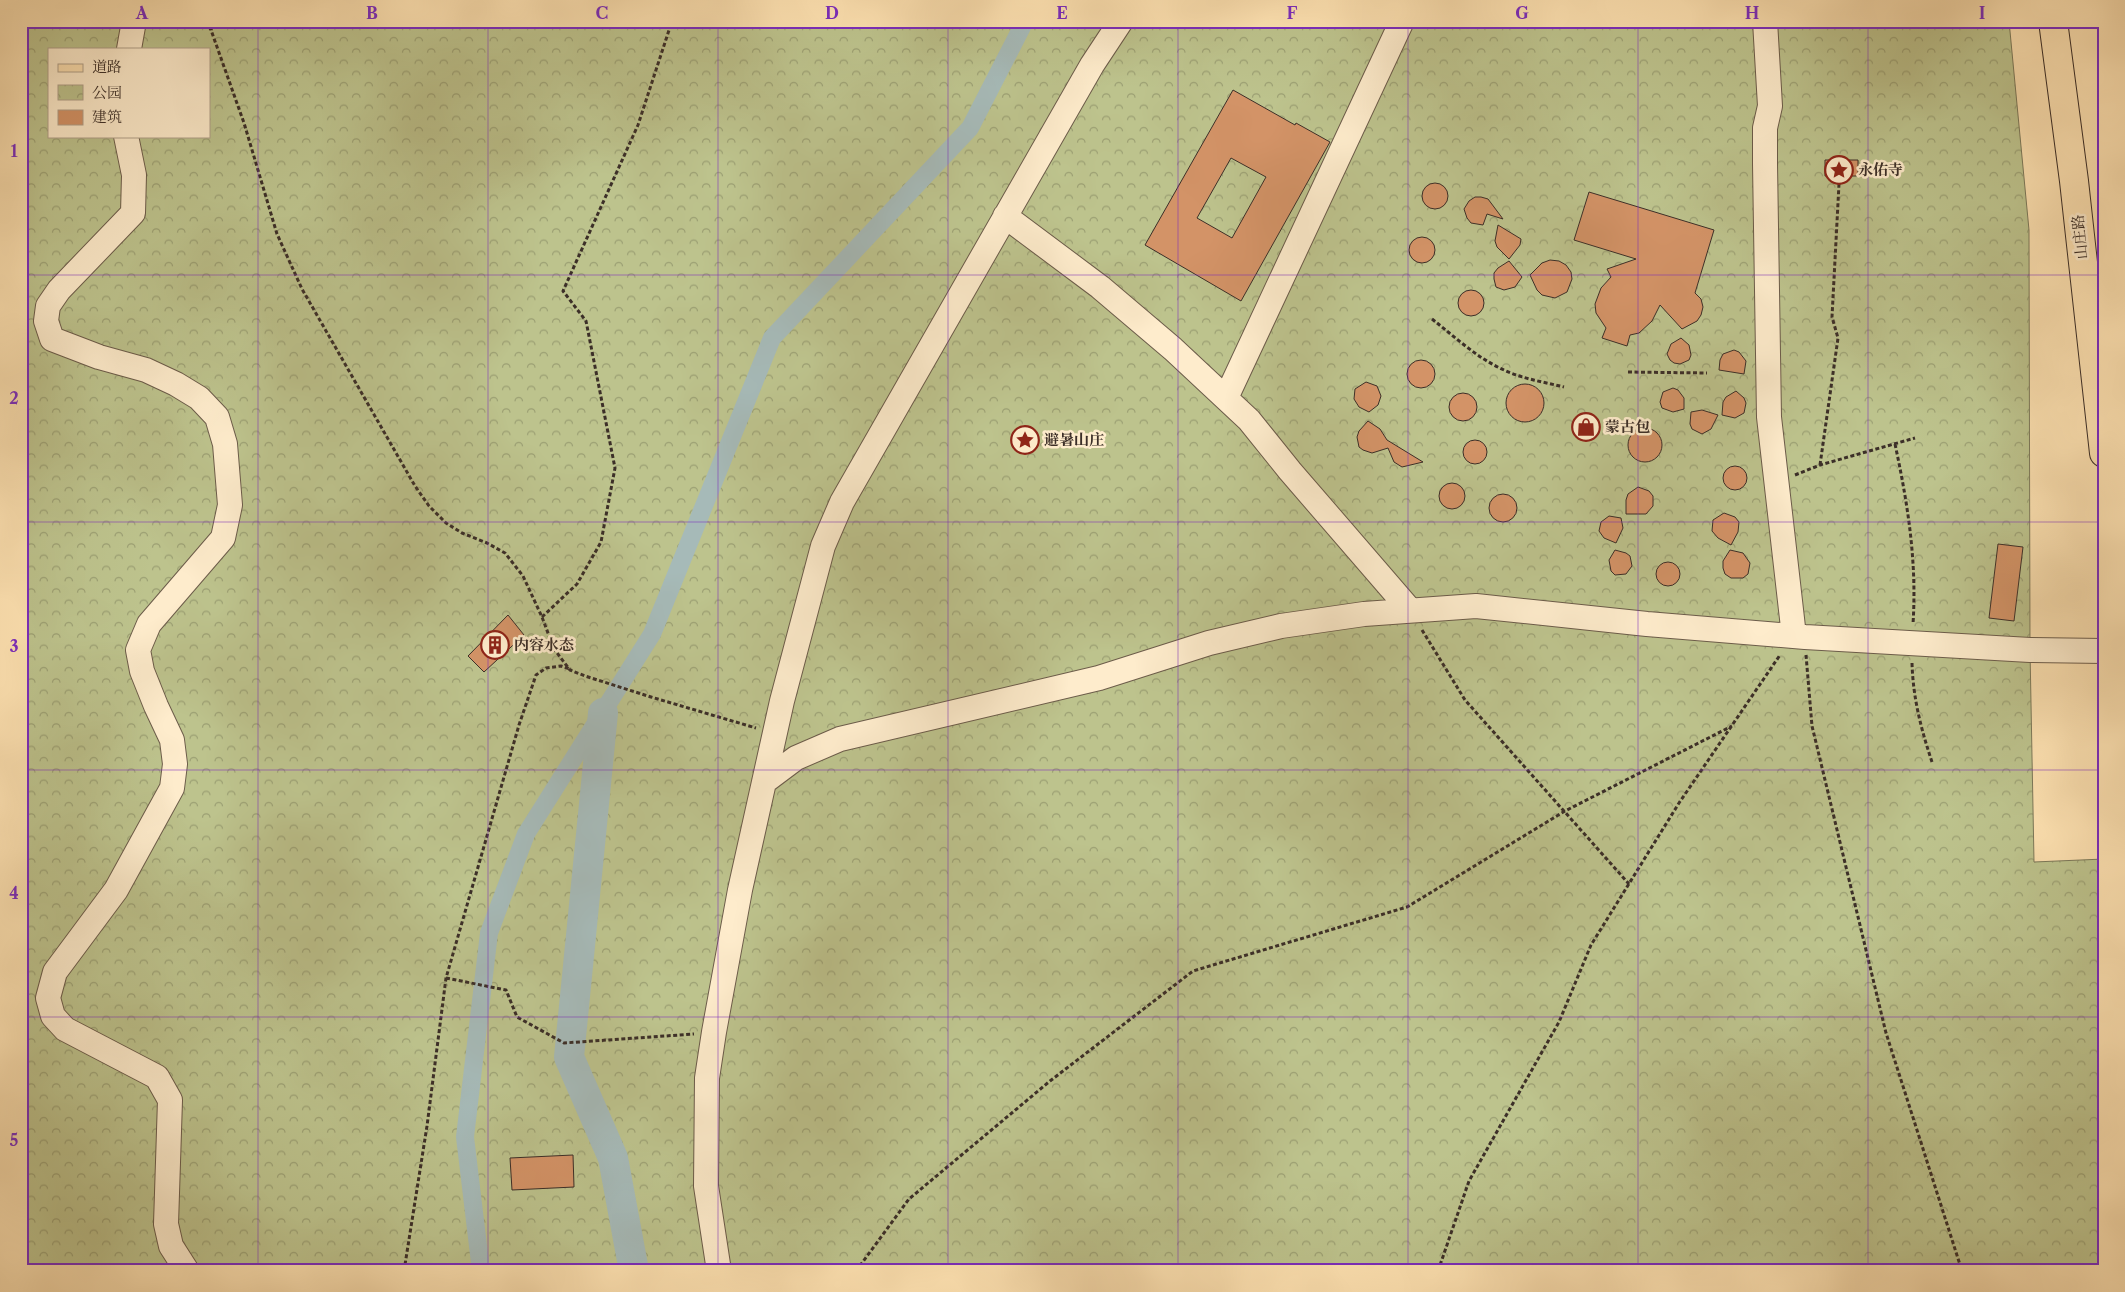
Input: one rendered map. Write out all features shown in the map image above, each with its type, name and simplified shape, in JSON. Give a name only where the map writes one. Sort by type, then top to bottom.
[{"type":"main road","name":"山庄路","points":[[2053,21],[2074,181],[2104,453]]},
{"type":"lane","points":[[129,48],[134,21]]},
{"type":"lane","points":[[719,1271],[706,1186],[707,1078],[740,890],[775,733],[823,546],[842,502],[1092,65],[1121,21]]},
{"type":"lane","points":[[1226,398],[1402,21]]},
{"type":"lane","points":[[1765,21],[1770,106],[1765,128],[1768,417],[1799,637]]},
{"type":"lane","points":[[126,138],[134,176],[133,213],[59,290],[48,306],[46,322],[52,339],[99,357],[146,370],[176,384],[199,398],[217,417],[225,444],[230,505],[223,538],[148,624],[138,650],[142,671],[172,740],[175,764],[172,788],[116,890],[55,972],[48,998],[53,1016],[65,1029],[157,1077],[170,1100],[166,1224],[171,1246],[187,1271]]},
{"type":"lane","points":[[1005,216],[1100,287],[1173,349],[1249,420],[1290,471],[1410,610]]},
{"type":"lane","points":[[764,782],[796,758],[840,739],[1098,678],[1209,643],[1281,626],[1364,614],[1476,606],[1647,624],[1799,637],[2030,650],[2104,651]]},
{"type":"path","points":[[206,21],[211,30],[244,122],[277,234],[302,289],[415,486],[429,506],[446,523],[505,553],[523,576],[554,649],[570,670]]},
{"type":"path","points":[[211,30],[214,21]]},
{"type":"path","points":[[542,617],[577,584],[601,542],[615,468],[586,322],[563,291],[638,125],[672,21]]},
{"type":"path","points":[[1820,466],[1838,338],[1832,317],[1839,184]]},
{"type":"path","points":[[1432,319],[1475,353],[1505,370],[1536,381],[1564,387]]},
{"type":"path","points":[[1628,372],[1707,373]]},
{"type":"path","points":[[1776,483],[1820,466],[1916,438]]},
{"type":"path","points":[[1895,444],[1908,508],[1913,556],[1912,683],[1920,728],[1932,762]]},
{"type":"path","points":[[1410,610],[1465,700],[1566,811],[1629,884]]},
{"type":"path","points":[[1438,1271],[1468,1181],[1559,1022],[1591,945],[1679,803],[1732,726],[1799,637]]},
{"type":"path","points":[[1799,637],[1812,726],[1886,1033],[1962,1271]]},
{"type":"path","points":[[404,1271],[427,1126],[446,978],[519,725],[536,676],[546,668],[561,666],[585,676],[651,697],[775,733]]},
{"type":"path","points":[[856,1271],[909,1199],[1050,1081],[1193,971],[1408,906],[1566,811],[1732,726]]},
{"type":"path","points":[[446,978],[506,990],[517,1017],[564,1043],[714,1032]]},
{"type":"green space","name":"避暑山庄","points":[[21,21],[2009,21],[2029,230],[2030,650],[2034,862],[2104,859],[2104,1271],[21,1271]]},
{"type":"building","points":[[1233,90],[1295,125],[1296,123],[1330,142],[1241,301],[1145,245]],"holes":[[[1231,158],[1266,177],[1232,238],[1197,218]]]},
{"type":"building","points":[[1825,160],[1858,160],[1858,176],[1825,176]]},
{"type":"building","points":[[1435,183],[1444,187],[1448,196],[1444,205],[1435,209],[1426,205],[1422,196],[1426,187]]},
{"type":"building","points":[[1589,192],[1714,230],[1695,293],[1701,299],[1703,307],[1697,321],[1682,329],[1660,305],[1652,321],[1639,333],[1630,335],[1627,346],[1602,338],[1606,328],[1596,313],[1595,304],[1601,288],[1611,277],[1607,269],[1636,259],[1574,240]]},
{"type":"building","points":[[1475,197],[1488,199],[1503,219],[1487,214],[1483,225],[1471,223],[1464,209],[1469,201]]},
{"type":"building","points":[[1498,225],[1521,239],[1520,245],[1509,259],[1497,247],[1495,241]]},
{"type":"building","points":[[1422,237],[1431,241],[1435,250],[1431,259],[1422,263],[1413,259],[1409,250],[1413,241]]},
{"type":"building","points":[[1550,260],[1559,261],[1566,265],[1571,272],[1572,279],[1567,292],[1555,298],[1542,295],[1537,290],[1530,275],[1542,263]]},
{"type":"building","points":[[1509,261],[1522,277],[1515,287],[1504,290],[1496,287],[1494,273]]},
{"type":"building","points":[[1471,290],[1480,294],[1484,303],[1480,312],[1471,316],[1462,312],[1458,303],[1462,294]]},
{"type":"building","points":[[1681,338],[1689,345],[1691,355],[1689,360],[1680,364],[1670,360],[1667,354],[1671,344]]},
{"type":"building","points":[[1734,350],[1739,352],[1746,361],[1744,374],[1719,370],[1723,354]]},
{"type":"building","points":[[1421,360],[1431,364],[1435,374],[1431,384],[1421,388],[1411,384],[1407,374],[1411,364]]},
{"type":"building","points":[[1366,382],[1377,386],[1381,396],[1378,405],[1369,412],[1359,407],[1354,399],[1355,389]]},
{"type":"building","points":[[1525,384],[1538,390],[1544,403],[1538,416],[1525,422],[1512,416],[1506,403],[1512,390]]},
{"type":"building","points":[[1673,388],[1678,390],[1684,398],[1684,409],[1673,412],[1662,408],[1660,402],[1663,392]]},
{"type":"building","points":[[1736,391],[1744,398],[1746,403],[1744,413],[1735,418],[1722,415],[1723,402],[1726,397]]},
{"type":"building","points":[[1463,393],[1473,397],[1477,407],[1473,417],[1463,421],[1453,417],[1449,407],[1453,397]]},
{"type":"building","points":[[1702,410],[1718,415],[1711,429],[1702,434],[1692,429],[1690,424],[1691,412]]},
{"type":"building","points":[[1368,421],[1380,429],[1387,440],[1423,462],[1402,467],[1394,462],[1388,448],[1372,453],[1363,450],[1359,447],[1357,437],[1359,431]]},
{"type":"building","points":[[1645,428],[1657,433],[1662,445],[1657,457],[1645,462],[1633,457],[1628,445],[1633,433]]},
{"type":"building","points":[[1475,440],[1480,441],[1486,447],[1486,457],[1480,463],[1475,464],[1470,463],[1464,457],[1463,452],[1464,447],[1470,441]]},
{"type":"building","points":[[1735,466],[1740,467],[1746,473],[1746,483],[1740,489],[1735,490],[1730,489],[1724,483],[1723,478],[1724,473],[1730,467]]},
{"type":"building","points":[[1452,483],[1461,487],[1465,496],[1461,505],[1452,509],[1443,505],[1439,496],[1443,487]]},
{"type":"building","points":[[1638,487],[1649,491],[1653,496],[1653,506],[1646,514],[1626,514],[1628,494]]},
{"type":"building","points":[[1503,494],[1513,498],[1517,508],[1513,518],[1503,522],[1493,518],[1489,508],[1493,498]]},
{"type":"building","points":[[1724,513],[1735,517],[1739,522],[1738,532],[1731,545],[1718,538],[1712,531],[1713,520]]},
{"type":"building","points":[[1609,516],[1621,518],[1623,528],[1616,543],[1604,538],[1599,531],[1601,522]]},
{"type":"building","points":[[1998,544],[2023,547],[2014,621],[1989,618]]},
{"type":"building","points":[[1615,550],[1630,556],[1632,566],[1626,574],[1615,575],[1611,571],[1609,560]]},
{"type":"building","points":[[1730,550],[1743,553],[1750,563],[1748,574],[1743,578],[1731,578],[1725,574],[1723,561]]},
{"type":"building","points":[[1668,562],[1673,563],[1679,569],[1679,579],[1673,585],[1668,586],[1663,585],[1657,579],[1656,574],[1657,569],[1663,563]]},
{"type":"building","name":"内容水态","points":[[508,615],[524,635],[484,672],[468,656]]},
{"type":"building","points":[[573,1155],[574,1187],[512,1190],[510,1158]]},
{"type":"waterway","points":[[481,1271],[465,1137],[489,933],[526,834],[652,634],[772,338],[970,128],[1025,21]]},
{"type":"waterway","points":[[603,713],[569,1057],[613,1158],[634,1271]]},
{"type":"place","name":"永佑寺","points":[[1839,170]]},
{"type":"place","name":"蒙古包","points":[[1586,427]]},
{"type":"place","name":"避暑山庄","points":[[1025,440]]},
{"type":"place","name":"内容水态","points":[[495,645]]}]
